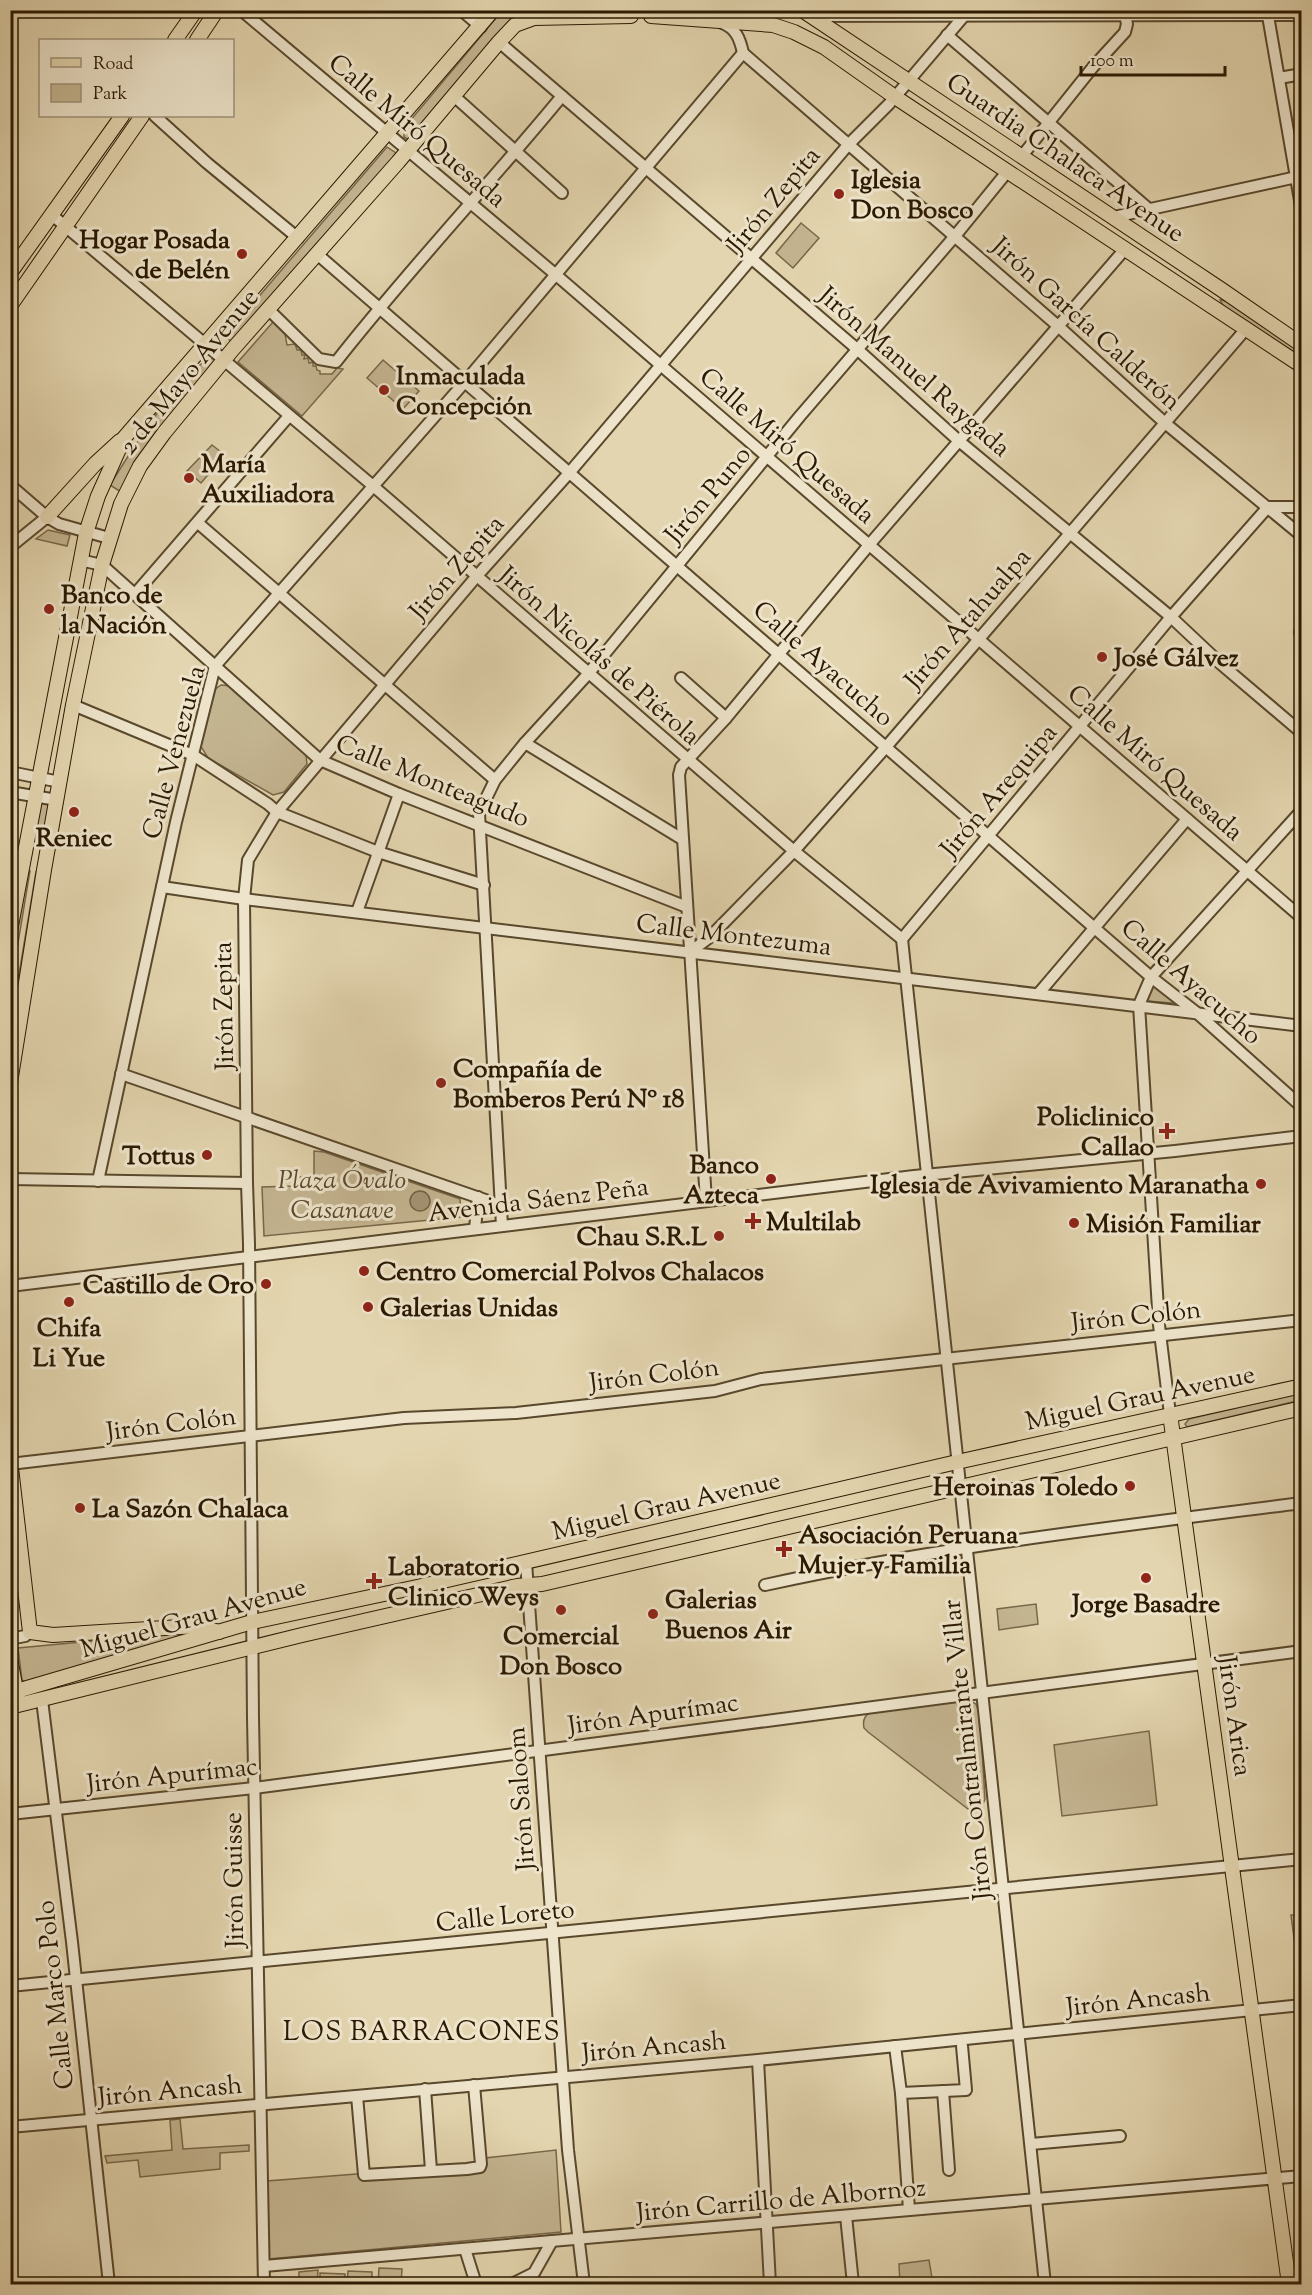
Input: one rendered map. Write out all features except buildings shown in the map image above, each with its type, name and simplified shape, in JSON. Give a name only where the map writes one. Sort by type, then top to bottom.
[{"type":"main road","points":[[175,39],[196,10]]},
{"type":"main road","points":[[198,39],[217,10]]},
{"type":"main road","name":"2 de Mayo Avenue","points":[[10,931],[86,533],[98,496],[124,438],[494,10]]},
{"type":"main road","points":[[601,10],[631,16],[651,16],[686,10]]},
{"type":"main road","name":"Guardia Chalaca Avenue","points":[[806,13],[1302,345]]},
{"type":"main road","name":"2 de Mayo Avenue","points":[[10,1083],[73,705],[102,565],[121,504],[140,466],[164,433],[225,360],[515,25],[534,18],[631,16]]},
{"type":"main road","name":"Guardia Chalaca Avenue","points":[[651,16],[773,25],[794,32],[824,47],[1007,172],[1302,366]]},
{"type":"main road","points":[[10,273],[121,117]]},
{"type":"main road","points":[[10,306],[141,117]]},
{"type":"main road","points":[[1065,210],[1076,193]]},
{"type":"main road","points":[[1209,306],[1222,290]]},
{"type":"main road","points":[[47,517],[95,464],[124,438]]},
{"type":"main road","points":[[25,850],[47,854]]},
{"type":"main road","name":"Miguel Grau Avenue","points":[[13,1692],[252,1622],[1302,1386]]},
{"type":"main road","name":"Miguel Grau Avenue","points":[[15,1707],[335,1627],[542,1584],[1302,1408]]},
{"type":"main road","name":"Jirón Arica","points":[[1170,1414],[1289,2284]]},
{"type":"main road","points":[[10,1459],[30,1632],[53,1635],[197,1626],[219,1632]]},
{"type":"main road","points":[[720,1517],[722,1542]]},
{"type":"main road","points":[[10,1658],[15,1707]]},
{"type":"street","name":"Calle Miró Quesada","points":[[241,10],[555,274],[1302,918]]},
{"type":"street","points":[[462,10],[480,27]]},
{"type":"street","name":"Jirón Zepita","points":[[250,1258],[244,899],[248,860],[276,812],[476,577],[570,472],[848,145],[909,81],[965,12]]},
{"type":"street","points":[[1268,12],[1298,176],[1302,213]]},
{"type":"street","points":[[806,13],[1268,12],[1302,15]]},
{"type":"street","points":[[1022,156],[1125,32],[1127,24],[1125,13]]},
{"type":"street","points":[[712,19],[735,30],[743,53]]},
{"type":"street","points":[[947,35],[1150,210]]},
{"type":"street","name":"Jirón Manuel Raygada","points":[[499,42],[857,349],[959,441],[1171,617],[1222,665],[1302,733]]},
{"type":"street","name":"Jirón García Calderón","points":[[743,53],[1058,326],[1165,423],[1302,536]]},
{"type":"street","name":"Calle Venezuela","points":[[98,1180],[162,887],[215,666],[464,383],[743,53]]},
{"type":"street","points":[[1279,78],[1302,74]]},
{"type":"street","points":[[454,96],[562,193]]},
{"type":"street","points":[[269,310],[319,359],[336,362],[378,309],[517,151],[562,96]]},
{"type":"street","points":[[156,117],[207,163],[298,238]]},
{"type":"street","name":"Jirón Puno","points":[[502,1226],[479,813],[495,780],[525,743],[588,674],[1007,172]]},
{"type":"street","points":[[1114,217],[1298,176]]},
{"type":"street","name":"Jirón Nicolás de Piérola","points":[[52,215],[372,485],[794,851],[902,939]]},
{"type":"street","points":[[706,1201],[682,839],[679,775],[681,767],[1125,249]]},
{"type":"street","name":"Calle Ayacucho","points":[[317,254],[778,655],[1197,1014],[1301,1107]]},
{"type":"street","name":"Jirón Atahualpa","points":[[690,952],[710,937],[794,851],[1245,330]]},
{"type":"street","points":[[135,594],[289,416]]},
{"type":"street","points":[[10,485],[47,517],[59,524],[109,538]]},
{"type":"street","points":[[1268,507],[1302,507]]},
{"type":"street","name":"Jirón Arequipa","points":[[902,939],[1171,617],[1268,507]]},
{"type":"street","points":[[10,547],[47,517]]},
{"type":"street","points":[[198,523],[386,683],[495,780]]},
{"type":"street","name":"Calle Monteagudo","points":[[80,560],[102,565],[320,760],[399,794],[687,907]]},
{"type":"street","points":[[681,678],[726,717]]},
{"type":"street","points":[[73,705],[193,755],[276,812],[378,852],[484,885]]},
{"type":"street","points":[[525,743],[682,839]]},
{"type":"street","points":[[10,773],[60,782]]},
{"type":"street","points":[[10,773],[13,780],[10,786]]},
{"type":"street","points":[[10,792],[57,800]]},
{"type":"street","points":[[357,912],[399,794]]},
{"type":"street","points":[[1139,1005],[1152,977],[1302,810]]},
{"type":"street","points":[[1038,993],[1187,819]]},
{"type":"street","name":"Calle Montezuma","points":[[162,887],[244,899],[1302,1026]]},
{"type":"street","name":"Jirón Contralmirante Villar","points":[[902,939],[1045,2284]]},
{"type":"street","name":"Jirón Arica","points":[[1139,1005],[1160,1335],[1170,1414]]},
{"type":"street","points":[[121,1074],[500,1205]]},
{"type":"street","name":"Avenida Sáenz Peña","points":[[10,1286],[927,1175],[1148,1154],[1302,1136]]},
{"type":"street","points":[[10,1179],[247,1182]]},
{"type":"street","points":[[475,1229],[478,1197]]},
{"type":"street","name":"Jirón Guisse","points":[[250,1258],[252,1648],[264,2284]]},
{"type":"street","name":"Jirón Colón","points":[[11,1464],[404,1418],[516,1413],[715,1391],[761,1379],[1302,1320]]},
{"type":"street","points":[[765,1585],[837,1569],[966,1546],[1302,1503]]},
{"type":"street","name":"Jirón Saloom","points":[[526,1562],[562,2077],[584,2284]]},
{"type":"street","points":[[10,1639],[26,1636],[30,1632]]},
{"type":"street","name":"Jirón Apurímac","points":[[10,1814],[254,1788],[1302,1651]]},
{"type":"street","name":"Calle Marco Polo","points":[[42,1700],[76,1979],[109,2284]]},
{"type":"street","name":"Calle Loreto","points":[[10,1986],[1302,1859]]},
{"type":"street","name":"Jirón Ancash","points":[[10,2127],[758,2060],[1302,2004]]},
{"type":"street","points":[[895,2046],[901,2093],[909,2210]]},
{"type":"street","points":[[901,2093],[966,2090],[962,2046]]},
{"type":"street","points":[[758,2060],[770,2284]]},
{"type":"street","points":[[357,2096],[363,2175],[481,2166],[474,2085]]},
{"type":"street","points":[[424,2090],[431,2170]]},
{"type":"street","points":[[943,2091],[949,2170]]},
{"type":"street","points":[[1030,2144],[1120,2136]]},
{"type":"street","name":"Jirón Carrillo de Albornoz","points":[[264,2266],[1302,2176]]},
{"type":"street","points":[[846,2216],[853,2284]]},
{"type":"street","points":[[512,2284],[534,2273],[552,2241]]},
{"type":"street","points":[[465,2249],[477,2284]]},
{"type":"green space","points":[[571,10],[527,14],[504,27],[416,137],[409,140],[404,137],[404,128],[502,11]]},
{"type":"green space","points":[[387,147],[399,155],[234,344],[225,336]]},
{"type":"green space","points":[[801,223],[819,238],[793,268],[776,253]]},
{"type":"green space","points":[[1220,300],[1227,301],[1301,350],[1301,359],[1224,307]]},
{"type":"green space","points":[[273,322],[285,334],[287,345],[295,344],[297,350],[301,350],[302,355],[305,355],[304,359],[308,358],[309,363],[313,362],[313,366],[316,366],[320,374],[332,374],[337,368],[343,369],[302,416],[238,362]]},
{"type":"green space","points":[[214,358],[217,364],[124,494],[110,485],[142,434],[172,393],[187,376]]},
{"type":"green space","points":[[383,360],[419,391],[403,409],[367,378]]},
{"type":"green space","points":[[212,445],[225,455],[201,483],[187,471]]},
{"type":"green space","points":[[48,530],[70,535],[67,546],[36,539]]},
{"type":"green space","points":[[221,685],[231,686],[306,755],[307,764],[284,792],[273,795],[208,758],[200,745],[214,690]]},
{"type":"green space","points":[[46,801],[49,804],[44,835],[39,834],[35,829],[39,805]]},
{"type":"green space","points":[[27,871],[30,871],[11,985],[11,969]]},
{"type":"green space","points":[[36,872],[39,873],[12,1027],[11,1022]]},
{"type":"green space","points":[[1155,984],[1174,1001],[1172,1003],[1147,1001],[1146,995]]},
{"type":"green space","name":"Plaza Óvalo Casanave","points":[[314,1151],[324,1152],[460,1199],[461,1217],[264,1236],[262,1187],[292,1186],[300,1177],[314,1175]]},
{"type":"green space","points":[[1301,1393],[1301,1400],[1187,1427],[1185,1424],[1189,1419]]},
{"type":"green space","points":[[1036,1604],[1038,1624],[999,1630],[997,1609]]},
{"type":"green space","points":[[199,1631],[29,1684],[22,1680],[18,1648]]},
{"type":"green space","points":[[968,1700],[976,1704],[980,1715],[985,1799],[978,1808],[968,1809],[868,1732],[864,1728],[864,1722],[865,1717],[875,1710]]},
{"type":"green space","points":[[1149,1731],[1157,1805],[1062,1816],[1054,1745]]},
{"type":"green space","points":[[1291,1915],[1301,1915],[1301,1952],[1296,1953]]},
{"type":"green space","points":[[180,2119],[183,2149],[249,2145],[249,2151],[220,2153],[220,2169],[140,2177],[138,2160],[107,2163],[105,2156],[172,2150],[170,2120]]},
{"type":"green space","points":[[556,2150],[561,2232],[269,2259],[267,2181],[485,2164],[485,2158]]},
{"type":"green space","points":[[929,2260],[933,2284],[900,2284],[899,2264]]},
{"type":"green space","points":[[379,2268],[402,2269],[401,2284],[378,2284]]},
{"type":"green space","points":[[318,2270],[317,2284],[299,2284],[299,2272]]},
{"type":"green space","points":[[348,2271],[372,2272],[372,2284],[347,2284]]},
{"type":"green space","points":[[320,2273],[345,2274],[345,2284],[320,2284]]},
{"type":"shaded area","points":[[416,1191],[424,1191],[430,1197],[430,1205],[424,1211],[416,1211],[410,1205],[410,1197]]},
{"type":"place","name":"Iglesia Don Bosco","points":[[839,194]]},
{"type":"place","name":"Hogar Posada de Belén","points":[[242,254]]},
{"type":"place","name":"Inmaculada Concepción","points":[[384,390]]},
{"type":"place","name":"María Auxiliadora","points":[[189,478]]},
{"type":"place","name":"Banco de la Nación","points":[[49,609]]},
{"type":"place","name":"José Gálvez","points":[[1102,657]]},
{"type":"place","name":"Reniec","points":[[74,812]]},
{"type":"place","name":"Compañía de Bomberos Perú Nº 18","points":[[441,1083]]},
{"type":"place","name":"Policlinico Callao","points":[[1167,1131]]},
{"type":"place","name":"Tottus","points":[[207,1155]]},
{"type":"place","name":"Banco Azteca","points":[[771,1179]]},
{"type":"place","name":"Iglesia de Avivamiento Maranatha","points":[[1261,1184]]},
{"type":"place","name":"Multilab","points":[[753,1221]]},
{"type":"place","name":"Misión Familiar","points":[[1074,1223]]},
{"type":"place","name":"Chau S.R.L","points":[[719,1236]]},
{"type":"place","name":"Centro Comercial Polvos Chalacos","points":[[364,1271]]},
{"type":"place","name":"Castillo de Oro","points":[[266,1284]]},
{"type":"place","name":"Chifa Li Yue","points":[[69,1302]]},
{"type":"place","name":"Galerias Unidas","points":[[368,1307]]},
{"type":"place","name":"Heroinas Toledo","points":[[1130,1486]]},
{"type":"place","name":"La Sazón Chalaca","points":[[80,1508]]},
{"type":"place","name":"Asociación Peruana Mujer y Familia","points":[[784,1549]]},
{"type":"place","name":"Jorge Basadre","points":[[1146,1578]]},
{"type":"place","name":"Laboratorio Clinico Weys","points":[[374,1581]]},
{"type":"place","name":"Comercial Don Bosco","points":[[561,1610]]},
{"type":"place","name":"Galerias Buenos Air","points":[[653,1614]]},
{"type":"district","name":"LOS BARRACONES","points":[[422,2031]]}]
